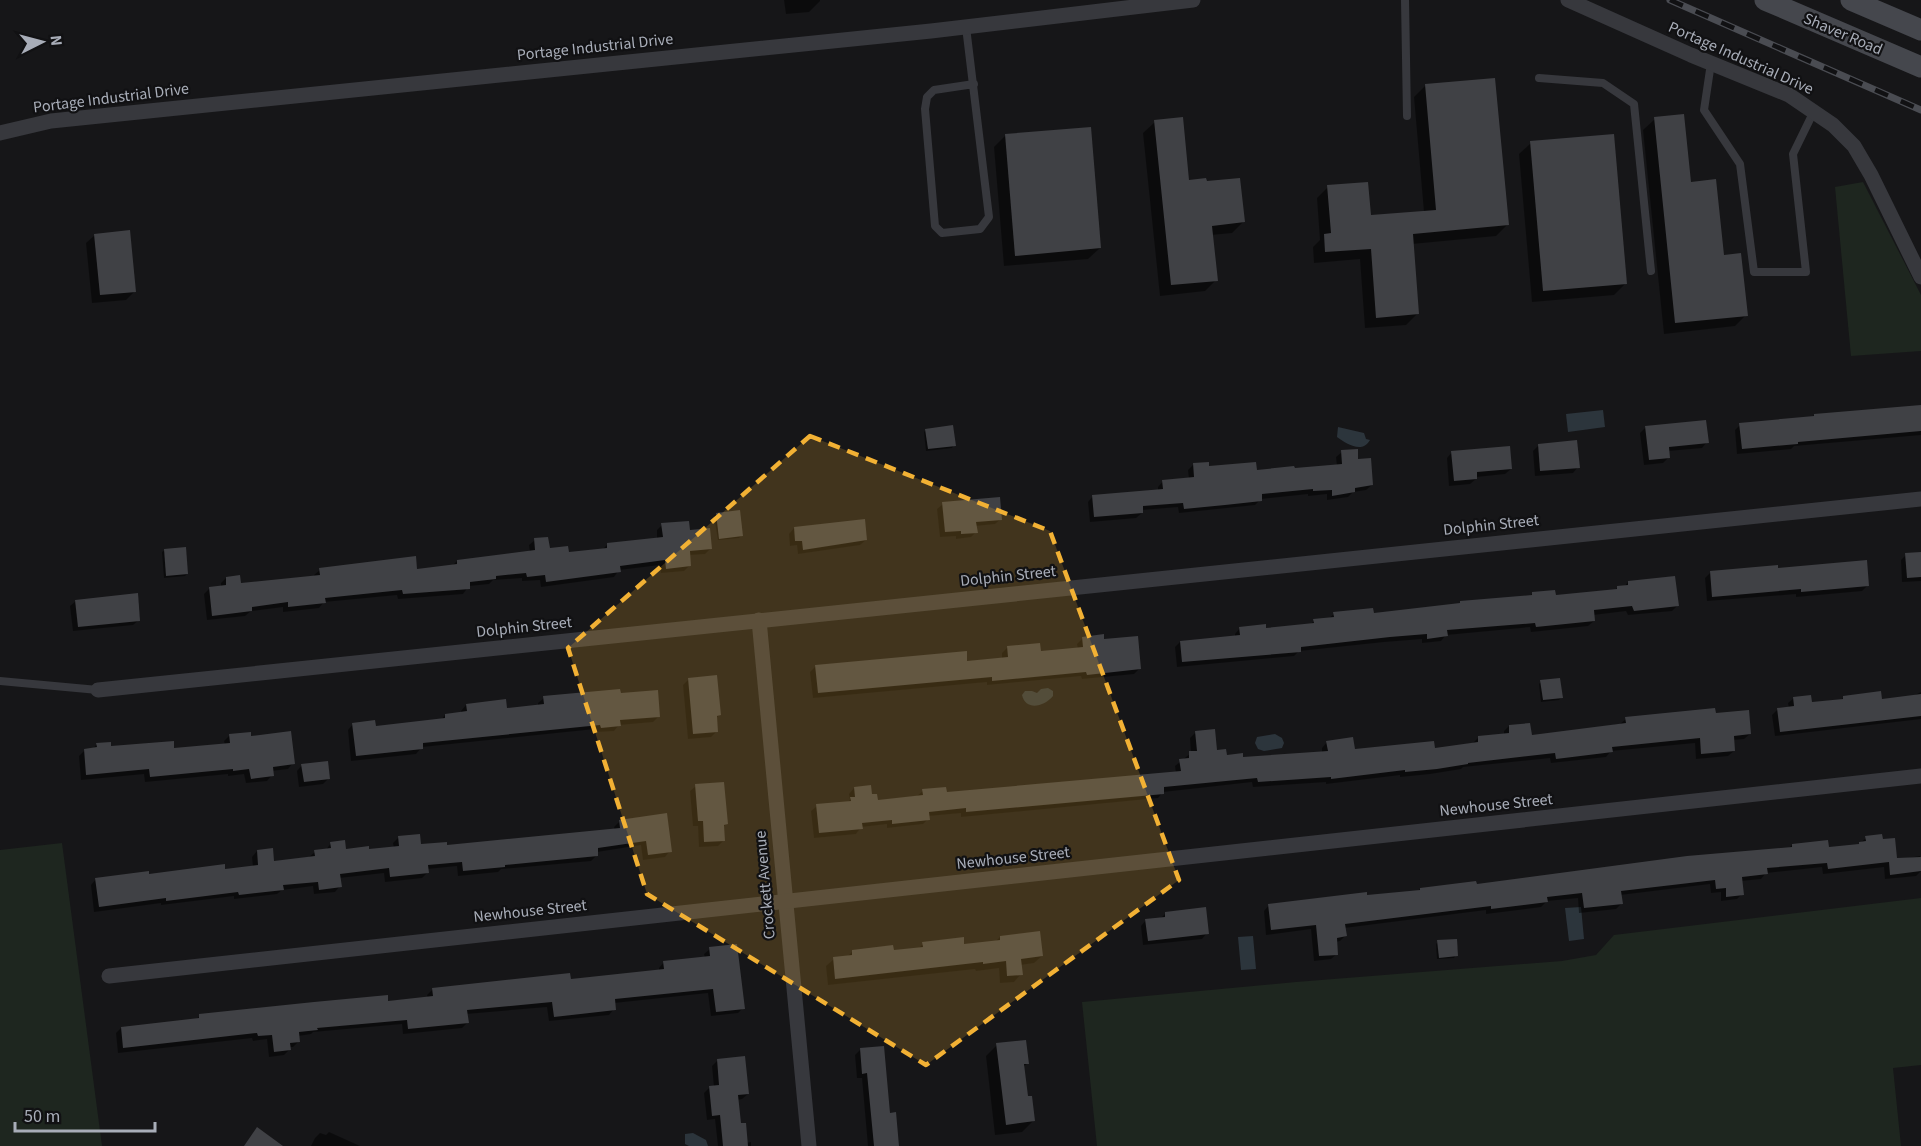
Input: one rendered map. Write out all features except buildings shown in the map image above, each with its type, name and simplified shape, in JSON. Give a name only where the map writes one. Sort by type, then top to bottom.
[{"type":"main road","name":"Shaver Road","points":[[1765,0],[1921,68]]},
{"type":"main road","points":[[1851,0],[1921,30]]},
{"type":"street","name":"Portage Industrial Drive","points":[[0,133],[51,121],[966,27],[1137,4],[1193,0]]},
{"type":"street","name":"Portage Industrial Drive","points":[[1568,0],[1710,63],[1789,95],[1833,125],[1854,146],[1871,175],[1921,277]]},
{"type":"street","name":"Dolphin Street","points":[[98,690],[1921,499]]},
{"type":"street","name":"Crockett Avenue","points":[[759,620],[809,1146]]},
{"type":"street","name":"Newhouse Street","points":[[109,976],[1921,776]]},
{"type":"lane","points":[[1405,0],[1407,116]]},
{"type":"lane","points":[[966,27],[974,84],[989,217],[980,229],[942,233],[935,226],[925,109],[927,97],[934,90],[974,84]]},
{"type":"lane","points":[[1710,63],[1704,110],[1740,164],[1754,272],[1806,272],[1793,154],[1814,111]]},
{"type":"lane","points":[[1539,78],[1603,83],[1634,104],[1651,271]]},
{"type":"lane","points":[[0,681],[98,690]]},
{"type":"highlighted area","points":[[810,436],[1050,531],[1179,880],[926,1065],[647,894],[568,648]]},
{"type":"shaded area","points":[[1863,182],[1921,295],[1921,351],[1851,356],[1835,187]]},
{"type":"shaded area","points":[[1603,410],[1605,427],[1568,432],[1566,414]]},
{"type":"shaded area","points":[[1338,427],[1364,433],[1366,439],[1370,440],[1359,447],[1350,445],[1337,437]]},
{"type":"shaded area","points":[[1048,688],[1053,691],[1053,696],[1041,705],[1027,704],[1022,695],[1025,691],[1037,693],[1041,689]]},
{"type":"shaded area","points":[[1275,734],[1282,738],[1284,743],[1282,748],[1264,751],[1258,749],[1255,743],[1257,737]]},
{"type":"shaded area","points":[[62,843],[102,1146],[0,1146],[0,850]]},
{"type":"shaded area","points":[[1921,898],[1921,1065],[1893,1068],[1901,1146],[1097,1146],[1082,1002],[1562,961],[1596,955],[1614,935]]},
{"type":"shaded area","points":[[1581,907],[1584,939],[1569,941],[1565,908]]},
{"type":"shaded area","points":[[1253,936],[1256,969],[1241,970],[1238,937]]},
{"type":"shaded area","points":[[693,1133],[706,1140],[708,1146],[685,1144],[685,1134]]},
{"type":"railway","points":[[1670,0],[1921,110]]}]
